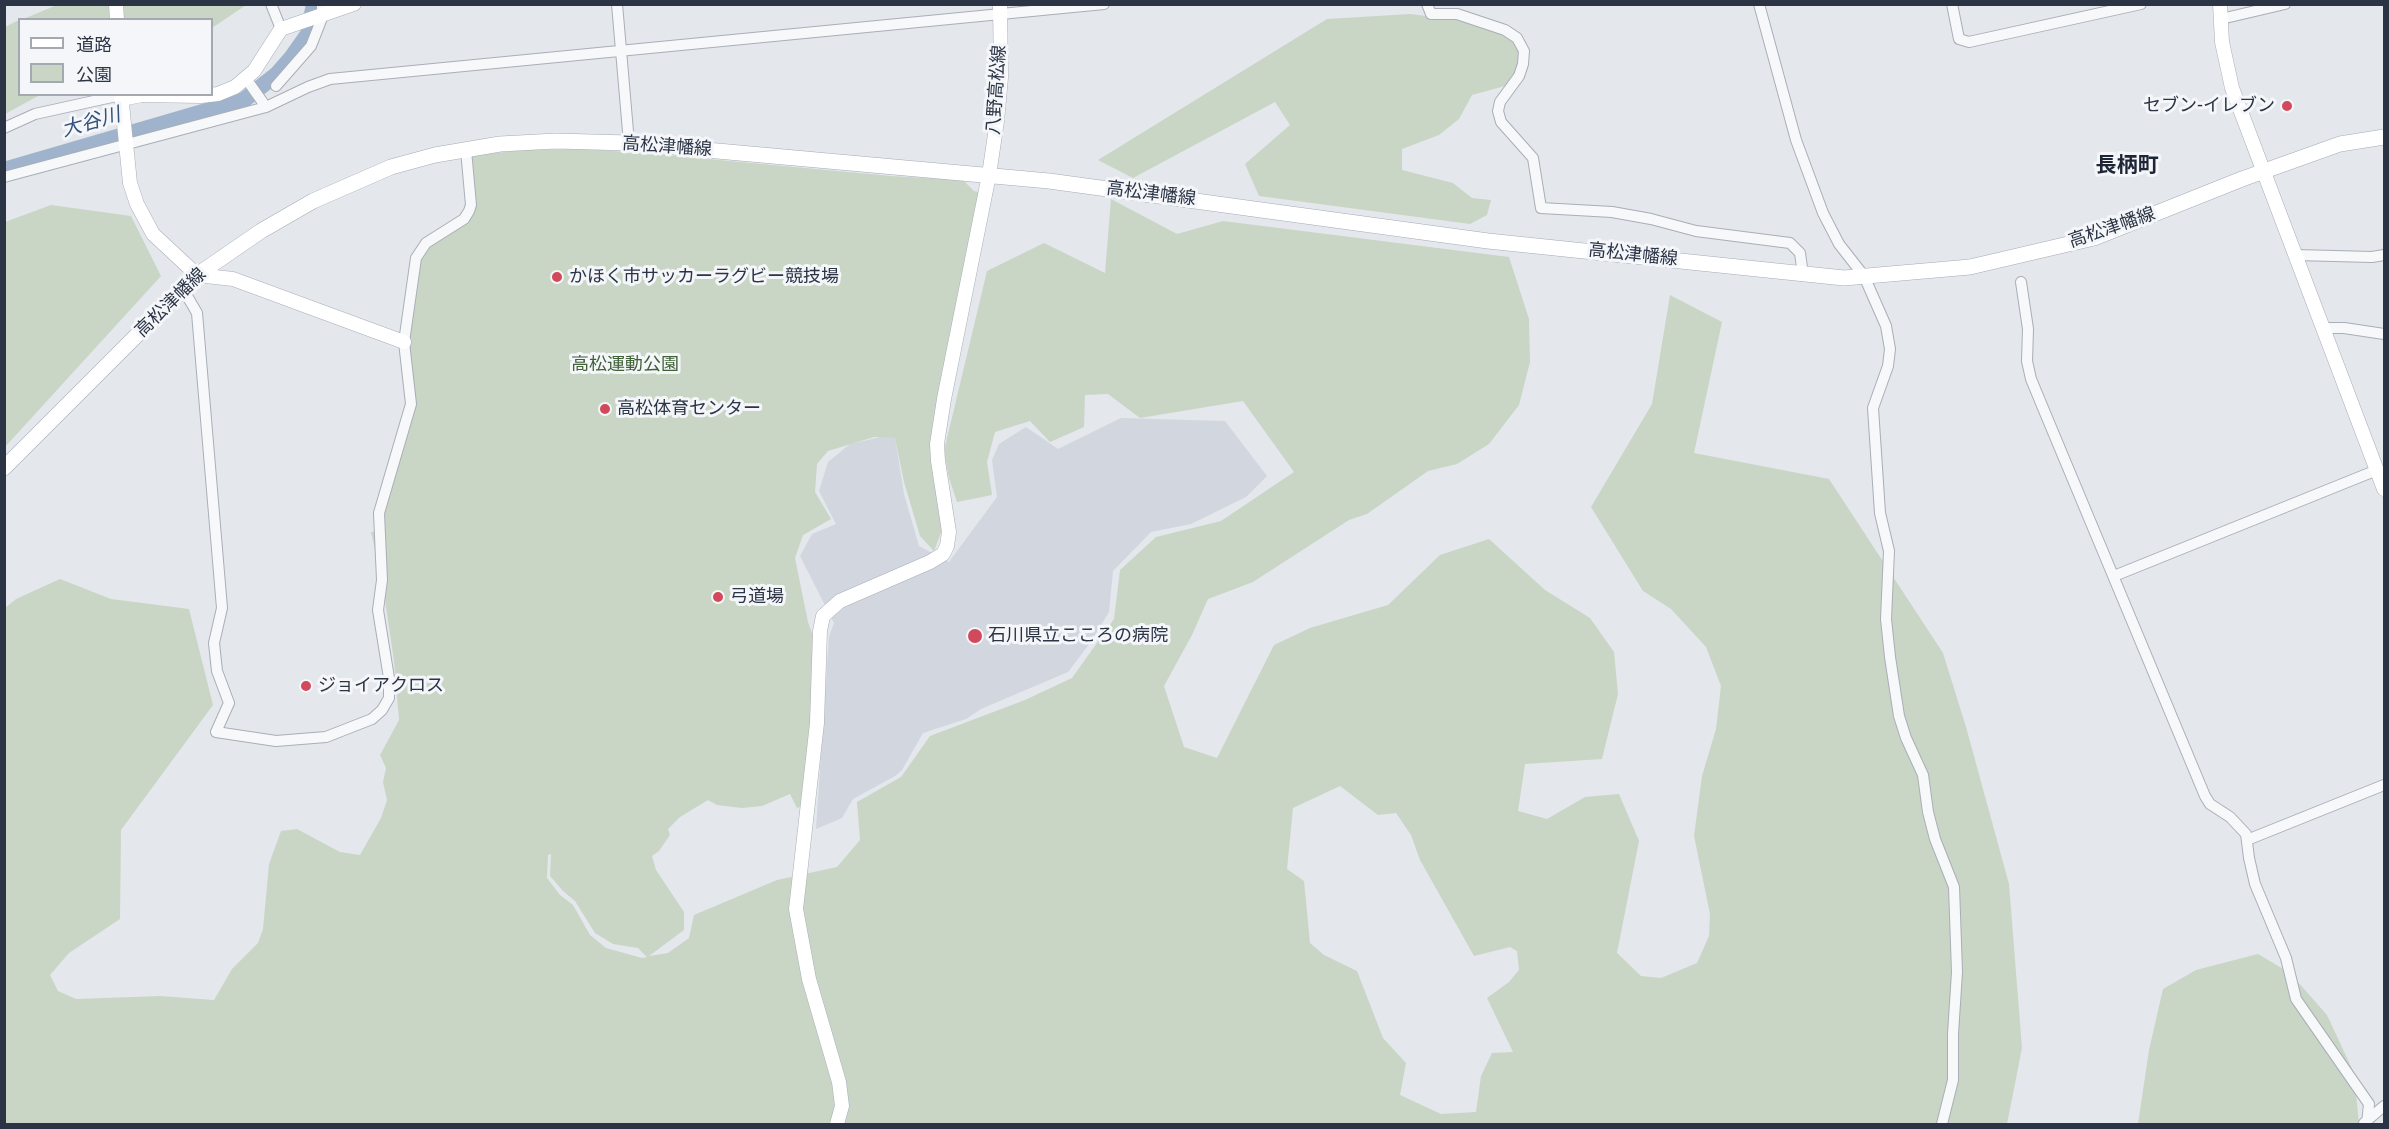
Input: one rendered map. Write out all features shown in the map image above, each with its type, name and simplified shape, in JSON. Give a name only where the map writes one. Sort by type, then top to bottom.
[{"type":"main road","name":"高松津幡線","points":[[4,468],[197,274],[261,231],[307,204],[391,167],[435,155],[500,144],[556,141],[629,143],[989,175],[1251,207],[1488,241],[1669,258],[1844,278],[1970,267],[2094,238],[2340,144],[2385,137]]},
{"type":"street","points":[[271,4],[281,29]]},
{"type":"street","points":[[213,95],[249,83],[281,29],[321,11],[354,4]]},
{"type":"street","points":[[617,4],[629,143]]},
{"type":"street","points":[[4,177],[126,139],[264,105],[330,79],[621,52],[1001,10],[1104,4]]},
{"type":"street","points":[[1427,4],[1431,14],[1457,14],[1505,30],[1517,38],[1524,51],[1523,64],[1519,76],[1500,102],[1498,111],[1501,122],[1533,158],[1541,208],[1612,212],[1696,231],[1790,243],[1800,253],[1803,275]]},
{"type":"street","points":[[1759,4],[1796,140],[1823,213],[1839,244],[1864,276],[1886,326],[1890,349],[1888,366],[1873,408],[1880,513],[1889,551],[1886,619],[1890,657],[1899,716],[1906,738],[1923,775],[1928,812],[1935,839],[1954,887],[1957,972],[1953,1080],[1942,1125]]},
{"type":"street","points":[[1952,4],[1959,39],[1969,42],[2141,4]]},
{"type":"street","points":[[2220,4],[2222,42],[2232,88],[2385,489]]},
{"type":"street","points":[[2221,19],[2285,4]]},
{"type":"street","name":"八野高松線","points":[[837,1125],[842,1106],[839,1082],[808,979],[796,909],[817,723],[820,631],[824,616],[840,602],[930,562],[943,554],[947,546],[949,531],[937,444],[989,175],[1001,77],[1001,10]]},
{"type":"street","points":[[276,86],[310,46],[322,18],[321,11]]},
{"type":"street","points":[[249,83],[264,105]]},
{"type":"street","points":[[4,129],[35,114],[121,96],[130,183],[142,215],[153,234],[197,274],[233,279],[404,342]]},
{"type":"street","points":[[183,289],[196,313],[222,608],[214,644],[217,671],[229,703],[216,732],[276,741],[326,737],[372,719],[382,710],[389,698],[389,678],[378,610],[382,580],[379,513],[411,404],[404,342],[416,258],[426,243],[464,219],[469,211],[471,205],[466,150]]},
{"type":"street","points":[[2296,255],[2372,257],[2385,255]]},
{"type":"street","points":[[2021,282],[2028,329],[2027,360],[2031,379],[2205,796],[2210,804],[2238,824],[2246,834],[2256,884],[2286,958],[2296,999],[2369,1104],[2365,1123]]},
{"type":"street","points":[[2324,328],[2344,328],[2385,334]]},
{"type":"street","points":[[2114,576],[2214,538],[2241,523],[2377,470]]},
{"type":"street","points":[[2247,840],[2385,785]]},
{"type":"street","points":[[2365,1123],[2385,1106]]},
{"type":"shaded area","points":[[1121,418],[1225,421],[1267,476],[1246,497],[1191,524],[1151,532],[1113,571],[1109,612],[1090,643],[1068,672],[981,709],[966,719],[923,733],[902,770],[853,799],[842,818],[816,829],[829,637],[834,623],[800,556],[812,534],[836,524],[819,491],[828,462],[850,444],[881,437],[895,438],[904,494],[919,546],[949,562],[997,497],[992,460],[999,444],[1026,427],[1058,449]]},
{"type":"green space","points":[[57,5],[246,5],[213,27],[213,18],[26,18]]},
{"type":"green space","points":[[1410,14],[1464,18],[1499,29],[1514,41],[1520,55],[1516,71],[1505,86],[1472,95],[1459,119],[1439,135],[1402,149],[1402,170],[1453,183],[1472,198],[1491,200],[1487,215],[1470,224],[1259,196],[1245,164],[1290,125],[1275,102],[1133,178],[1098,160],[1327,19]]},
{"type":"green space","points":[[18,20],[18,96],[38,96],[5,114],[5,27]]},
{"type":"green space","name":"高松運動公園","points":[[586,149],[891,176],[963,180],[974,191],[979,192],[937,416],[934,477],[942,530],[934,551],[920,536],[904,482],[895,438],[874,437],[828,451],[817,464],[815,492],[831,519],[803,535],[795,558],[813,636],[810,741],[804,806],[797,808],[790,794],[762,806],[742,808],[717,805],[708,800],[680,817],[668,829],[670,835],[659,851],[652,856],[656,870],[684,912],[684,930],[649,956],[668,953],[689,938],[694,915],[777,880],[837,867],[860,840],[857,802],[901,777],[930,736],[1025,700],[1072,678],[1114,619],[1120,570],[1156,537],[1221,521],[1294,472],[1243,401],[1140,418],[1108,394],[1085,395],[1084,427],[1050,442],[1030,421],[995,432],[987,462],[992,495],[957,502],[949,478],[944,451],[987,271],[1044,243],[1105,273],[1111,199],[1177,234],[1223,221],[1509,257],[1529,319],[1530,362],[1519,405],[1489,444],[1457,464],[1428,471],[1367,514],[1349,520],[1253,582],[1208,599],[1192,635],[1164,686],[1184,747],[1217,758],[1274,645],[1310,628],[1388,605],[1440,555],[1489,539],[1545,590],[1590,618],[1614,652],[1618,694],[1602,759],[1525,764],[1518,811],[1547,819],[1585,797],[1619,794],[1639,841],[1617,953],[1641,976],[1661,978],[1697,963],[1709,936],[1710,914],[1694,836],[1702,776],[1716,729],[1721,686],[1706,647],[1671,609],[1643,591],[1591,507],[1652,404],[1670,295],[1722,322],[1694,453],[1829,479],[1943,653],[2009,884],[2022,1048],[2007,1124],[5,1124],[4,609],[16,599],[60,579],[111,599],[189,609],[213,705],[121,830],[120,919],[69,953],[50,975],[58,991],[76,999],[160,996],[214,1000],[232,969],[258,943],[263,929],[269,864],[281,831],[297,829],[340,852],[360,855],[381,818],[387,800],[383,782],[386,768],[380,755],[399,720],[394,661],[382,580],[371,532],[385,531],[384,508],[414,405],[407,350],[422,251],[469,218],[468,156],[522,150]],"holes":[[[1340,786],[1378,815],[1396,813],[1411,835],[1420,860],[1474,956],[1510,947],[1517,951],[1519,970],[1509,982],[1487,998],[1513,1052],[1492,1053],[1481,1076],[1476,1112],[1441,1114],[1400,1095],[1406,1063],[1383,1038],[1357,971],[1324,955],[1310,943],[1304,881],[1287,869],[1293,808]],[[551,854],[550,876],[575,901],[595,933],[613,944],[638,948],[647,957],[642,958],[606,948],[590,935],[573,905],[560,895],[547,878],[548,855]]]},
{"type":"green space","points":[[51,205],[131,216],[161,276],[5,447],[5,222]]},
{"type":"green space","points":[[2258,954],[2290,973],[2327,1015],[2354,1073],[2359,1124],[2138,1124],[2149,1050],[2163,989],[2196,970]]},
{"type":"waterway","name":"大谷川","points":[[4,170],[244,100],[277,74],[291,58],[308,34],[314,4]]},
{"type":"place","name":"セブン-イレブン","points":[[2287,106]]},
{"type":"place","name":"かほく市サッカーラグビー競技場","points":[[557,277]]},
{"type":"place","name":"高松体育センター","points":[[605,409]]},
{"type":"place","name":"弓道場","points":[[718,597]]},
{"type":"place","name":"石川県立こころの病院","points":[[975,636]]},
{"type":"place","name":"ジョイアクロス","points":[[306,686]]},
{"type":"district","name":"長柄町","points":[[2127,166]]}]
